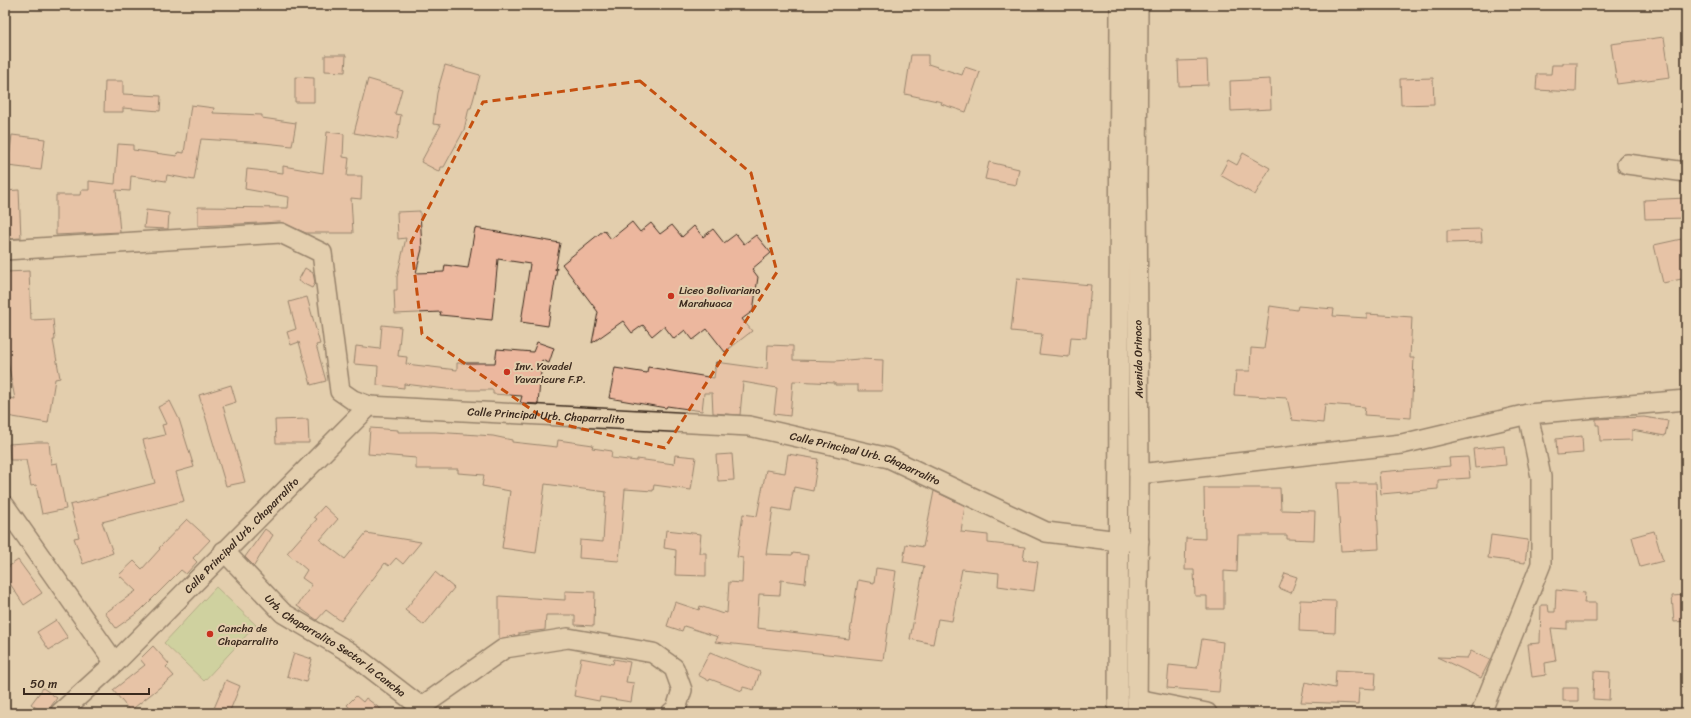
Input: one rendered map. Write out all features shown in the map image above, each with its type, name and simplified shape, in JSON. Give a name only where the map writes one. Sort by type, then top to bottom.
[{"type":"street","name":"Avenida Orinoco","points":[[1118,713],[1120,5]]},
{"type":"street","name":"Avenida Orinoco","points":[[1137,706],[1139,541],[1136,189],[1138,5]]},
{"type":"street","points":[[1627,164],[1686,172]]},
{"type":"street","points":[[5,250],[281,233],[322,253],[340,391],[353,400],[369,406]]},
{"type":"street","points":[[1139,474],[1402,444],[1528,414],[1686,400]]},
{"type":"street","name":"Calle Principal Urb. Chaparralito","points":[[60,713],[115,663],[224,551],[369,406],[749,426],[889,458],[1046,532],[1119,541],[1139,541]]},
{"type":"street","points":[[1481,713],[1541,564],[1541,477],[1528,414]]},
{"type":"street","points":[[5,506],[115,663]]},
{"type":"street","name":"Urb. Chaparralito Sector la Cancha","points":[[224,551],[283,613],[351,653],[421,707],[505,648],[568,638],[653,653],[674,668],[682,690],[676,709],[671,713]]},
{"type":"street","points":[[1137,706],[1207,713]]},
{"type":"highlighted area","points":[[640,81],[751,173],[777,272],[665,448],[548,421],[422,334],[411,242],[483,102]]},
{"type":"green space","name":"Cancha de Chaparralito","points":[[216,587],[256,625],[204,681],[164,643]]},
{"type":"building","points":[[1664,37],[1670,77],[1617,84],[1611,44]]},
{"type":"building","points":[[325,55],[346,55],[345,72],[325,71]]},
{"type":"building","points":[[911,55],[928,55],[928,64],[962,75],[965,67],[980,72],[966,112],[941,104],[942,102],[905,94]]},
{"type":"building","points":[[1207,60],[1208,85],[1179,86],[1178,61]]},
{"type":"building","points":[[1563,63],[1577,63],[1576,92],[1536,90],[1537,74],[1551,74],[1552,65],[1563,65]]},
{"type":"building","points":[[445,65],[480,75],[471,108],[469,108],[464,130],[444,167],[441,167],[440,172],[421,162],[441,125],[433,124],[437,93]]},
{"type":"building","points":[[295,77],[314,78],[314,102],[295,102]]},
{"type":"building","points":[[1433,78],[1434,104],[1401,105],[1400,79]]},
{"type":"building","points":[[368,79],[402,89],[395,114],[401,115],[397,140],[354,133]]},
{"type":"building","points":[[1270,79],[1271,109],[1231,111],[1230,81]]},
{"type":"building","points":[[105,81],[123,81],[123,94],[161,96],[160,111],[123,108],[123,112],[104,112]]},
{"type":"building","points":[[191,105],[214,108],[213,113],[262,115],[262,118],[296,123],[292,146],[201,139],[194,180],[167,175],[166,181],[131,176],[130,191],[116,190],[120,232],[56,235],[56,195],[80,195],[81,190],[89,190],[89,181],[115,184],[118,144],[133,145],[133,150],[177,156],[178,152],[184,153]]},
{"type":"building","points":[[327,132],[344,134],[343,157],[349,158],[347,176],[362,176],[361,199],[351,198],[353,233],[306,233],[280,222],[198,226],[198,207],[288,208],[289,197],[245,189],[247,169],[283,173],[283,166],[323,173]]},
{"type":"building","points":[[12,135],[45,139],[41,170],[8,166]]},
{"type":"building","points":[[1243,153],[1270,168],[1255,195],[1220,175],[1228,160],[1237,165]]},
{"type":"building","points":[[989,162],[1019,169],[1016,185],[985,179]]},
{"type":"building","points":[[19,190],[21,238],[5,239],[5,191]]},
{"type":"building","points":[[1686,198],[1686,218],[1645,219],[1644,200]]},
{"type":"building","points":[[146,210],[169,213],[168,229],[144,228]]},
{"type":"building","points":[[420,211],[422,249],[416,273],[444,272],[445,265],[468,268],[475,228],[560,243],[548,326],[521,322],[530,264],[498,259],[492,320],[440,315],[441,312],[395,314],[394,290],[397,290],[397,277],[406,238],[398,239],[397,212]]},
{"type":"building","name":"Liceo Bolivariano Marahuaca","points":[[632,222],[640,232],[651,223],[660,234],[672,225],[682,237],[694,226],[703,237],[713,229],[724,243],[736,234],[744,244],[756,235],[771,253],[752,269],[758,277],[753,311],[742,319],[752,331],[725,352],[707,329],[693,340],[685,330],[674,339],[664,326],[652,336],[643,325],[632,333],[623,321],[592,343],[598,312],[562,264],[604,230],[611,239]]},
{"type":"building","points":[[1481,229],[1482,242],[1447,243],[1447,230]]},
{"type":"building","points":[[1686,238],[1686,278],[1663,283],[1654,245]]},
{"type":"building","points":[[305,268],[313,273],[315,283],[312,288],[298,281]]},
{"type":"building","points":[[29,271],[31,320],[53,319],[55,340],[53,340],[60,378],[55,379],[48,423],[7,416],[10,398],[15,399],[5,346],[5,272]]},
{"type":"building","points":[[1017,278],[1091,285],[1086,338],[1071,337],[1069,357],[1039,354],[1042,334],[1011,331]]},
{"type":"building","points":[[307,297],[320,344],[316,345],[326,381],[311,385],[299,342],[291,345],[287,332],[296,329],[289,302]]},
{"type":"building","points":[[1270,306],[1297,310],[1298,306],[1334,309],[1333,316],[1367,318],[1367,314],[1412,317],[1410,358],[1414,358],[1411,418],[1364,415],[1365,407],[1325,404],[1323,423],[1292,420],[1287,398],[1234,395],[1236,371],[1250,371],[1251,348],[1264,349]]},
{"type":"building","points":[[382,325],[401,327],[398,356],[407,357],[406,364],[457,370],[457,363],[495,363],[497,349],[533,352],[537,342],[554,348],[549,363],[542,360],[538,404],[520,403],[522,396],[493,394],[493,390],[455,390],[404,384],[404,388],[377,385],[378,366],[354,364],[356,346],[380,349]]},
{"type":"building","points":[[768,345],[793,346],[793,360],[883,360],[882,391],[858,391],[858,385],[835,385],[835,383],[793,381],[790,416],[774,414],[777,388],[743,382],[740,415],[713,413],[712,393],[704,393],[702,411],[667,406],[666,408],[609,398],[615,368],[647,373],[648,367],[714,378],[716,362],[767,369]]},
{"type":"building","points":[[231,385],[236,402],[223,406],[245,482],[226,486],[199,395]]},
{"type":"building","points":[[170,401],[179,419],[194,467],[176,472],[184,501],[102,522],[113,553],[83,564],[74,538],[79,537],[70,505],[155,483],[143,440],[165,435],[162,425],[166,424],[158,407]]},
{"type":"building","points":[[1644,417],[1668,421],[1665,436],[1632,430],[1632,440],[1600,441],[1599,425],[1596,425],[1596,419]]},
{"type":"building","points":[[308,419],[309,443],[276,443],[275,420]]},
{"type":"building","points":[[370,428],[398,430],[398,432],[435,432],[493,436],[512,440],[512,442],[557,447],[558,440],[593,445],[592,448],[612,451],[611,458],[637,461],[637,459],[674,464],[675,455],[696,457],[691,490],[654,485],[653,491],[625,489],[619,561],[579,558],[580,540],[603,542],[606,492],[545,484],[536,553],[502,548],[510,491],[482,486],[484,475],[458,473],[458,469],[416,469],[416,458],[368,454]]},
{"type":"building","points":[[1582,436],[1583,453],[1557,455],[1556,439]]},
{"type":"building","points":[[49,442],[51,464],[57,463],[66,509],[42,514],[36,485],[31,486],[26,460],[10,460],[9,444]]},
{"type":"building","points":[[1504,446],[1506,465],[1475,468],[1473,449]]},
{"type":"building","points":[[732,454],[734,480],[718,481],[716,455]]},
{"type":"building","points":[[788,454],[818,459],[813,491],[794,487],[790,511],[773,508],[766,554],[792,555],[793,553],[808,555],[805,583],[781,580],[780,595],[759,594],[757,628],[849,639],[858,580],[874,583],[876,568],[896,571],[883,660],[715,642],[718,637],[684,626],[682,631],[667,626],[675,602],[699,610],[700,606],[723,614],[724,612],[727,613],[729,582],[742,583],[743,558],[737,557],[743,514],[757,516],[766,470],[785,473]]},
{"type":"building","points":[[1468,457],[1470,478],[1438,480],[1438,489],[1381,494],[1379,472],[1450,466],[1449,458]]},
{"type":"building","points":[[1337,483],[1376,483],[1379,549],[1341,551]]},
{"type":"building","points":[[1204,488],[1280,488],[1281,510],[1315,511],[1314,540],[1287,539],[1287,535],[1238,535],[1237,572],[1224,571],[1224,609],[1207,609],[1207,596],[1195,596],[1194,570],[1185,570],[1186,538],[1205,539]]},
{"type":"building","points":[[934,491],[965,506],[961,532],[988,535],[988,543],[1025,547],[1023,560],[1038,562],[1034,591],[998,586],[999,573],[962,569],[952,621],[938,619],[933,644],[910,639],[924,566],[903,562],[906,544],[923,547]]},
{"type":"building","points":[[324,506],[338,519],[320,540],[345,559],[366,533],[421,542],[403,564],[396,558],[389,566],[385,563],[341,621],[326,610],[317,620],[297,606],[312,585],[302,578],[307,570],[287,553],[317,519],[314,517]]},
{"type":"building","points":[[187,519],[210,540],[193,558],[197,562],[186,574],[181,570],[140,611],[116,628],[105,613],[136,591],[119,575],[134,561],[142,569],[160,549],[159,548]]},
{"type":"building","points":[[265,529],[273,535],[254,566],[245,557]]},
{"type":"building","points":[[666,530],[701,534],[699,553],[706,553],[706,576],[675,575],[676,550],[664,548]]},
{"type":"building","points":[[1654,531],[1663,561],[1640,567],[1632,537]]},
{"type":"building","points":[[1491,535],[1528,540],[1525,563],[1488,558]]},
{"type":"building","points":[[18,560],[42,593],[24,605],[5,576],[5,569]]},
{"type":"building","points":[[435,572],[454,588],[424,625],[405,610]]},
{"type":"building","points":[[1285,573],[1297,577],[1291,593],[1279,588]]},
{"type":"building","points":[[1556,590],[1585,593],[1584,603],[1596,603],[1596,622],[1567,622],[1567,629],[1551,628],[1556,661],[1545,663],[1546,675],[1532,677],[1528,644],[1540,643],[1541,605],[1548,605],[1549,612],[1555,612]]},
{"type":"building","points":[[565,591],[595,592],[594,626],[575,625],[575,615],[546,615],[545,630],[519,633],[519,635],[499,639],[499,596],[565,600]]},
{"type":"building","points":[[1686,595],[1686,621],[1674,622],[1672,596]]},
{"type":"building","points":[[1300,600],[1336,601],[1335,633],[1299,631]]},
{"type":"building","points":[[56,620],[68,638],[49,650],[37,632]]},
{"type":"building","points":[[1202,639],[1223,642],[1219,692],[1167,688],[1169,665],[1197,668]]},
{"type":"building","points":[[153,646],[169,664],[166,667],[174,676],[130,711],[113,690],[145,665],[140,659]]},
{"type":"building","points":[[1471,651],[1490,660],[1481,678],[1437,657],[1467,658]]},
{"type":"building","points":[[710,652],[760,672],[754,690],[743,687],[742,691],[710,679],[709,681],[698,675]]},
{"type":"building","points":[[294,653],[312,659],[306,682],[287,676]]},
{"type":"building","points":[[581,658],[613,664],[614,659],[630,662],[626,682],[634,683],[631,702],[600,697],[599,701],[574,696]]},
{"type":"building","points":[[1336,670],[1376,672],[1375,689],[1359,688],[1358,704],[1301,702],[1305,682],[1335,688]]},
{"type":"building","points":[[1594,671],[1610,672],[1609,700],[1593,699]]},
{"type":"building","points":[[226,680],[240,686],[229,713],[212,713]]},
{"type":"building","points":[[43,688],[57,698],[46,713],[43,713],[31,704]]},
{"type":"building","points":[[1563,688],[1578,688],[1578,701],[1563,701]]},
{"type":"building","points":[[356,696],[363,702],[366,698],[386,713],[354,713],[347,705]]},
{"type":"place","name":"Liceo Bolivariano Marahuaca","points":[[671,296]]},
{"type":"place","name":"Inv. Yavadel Yavaricure F.P.","points":[[507,372]]},
{"type":"place","name":"Cancha de Chaparralito","points":[[210,634]]}]
